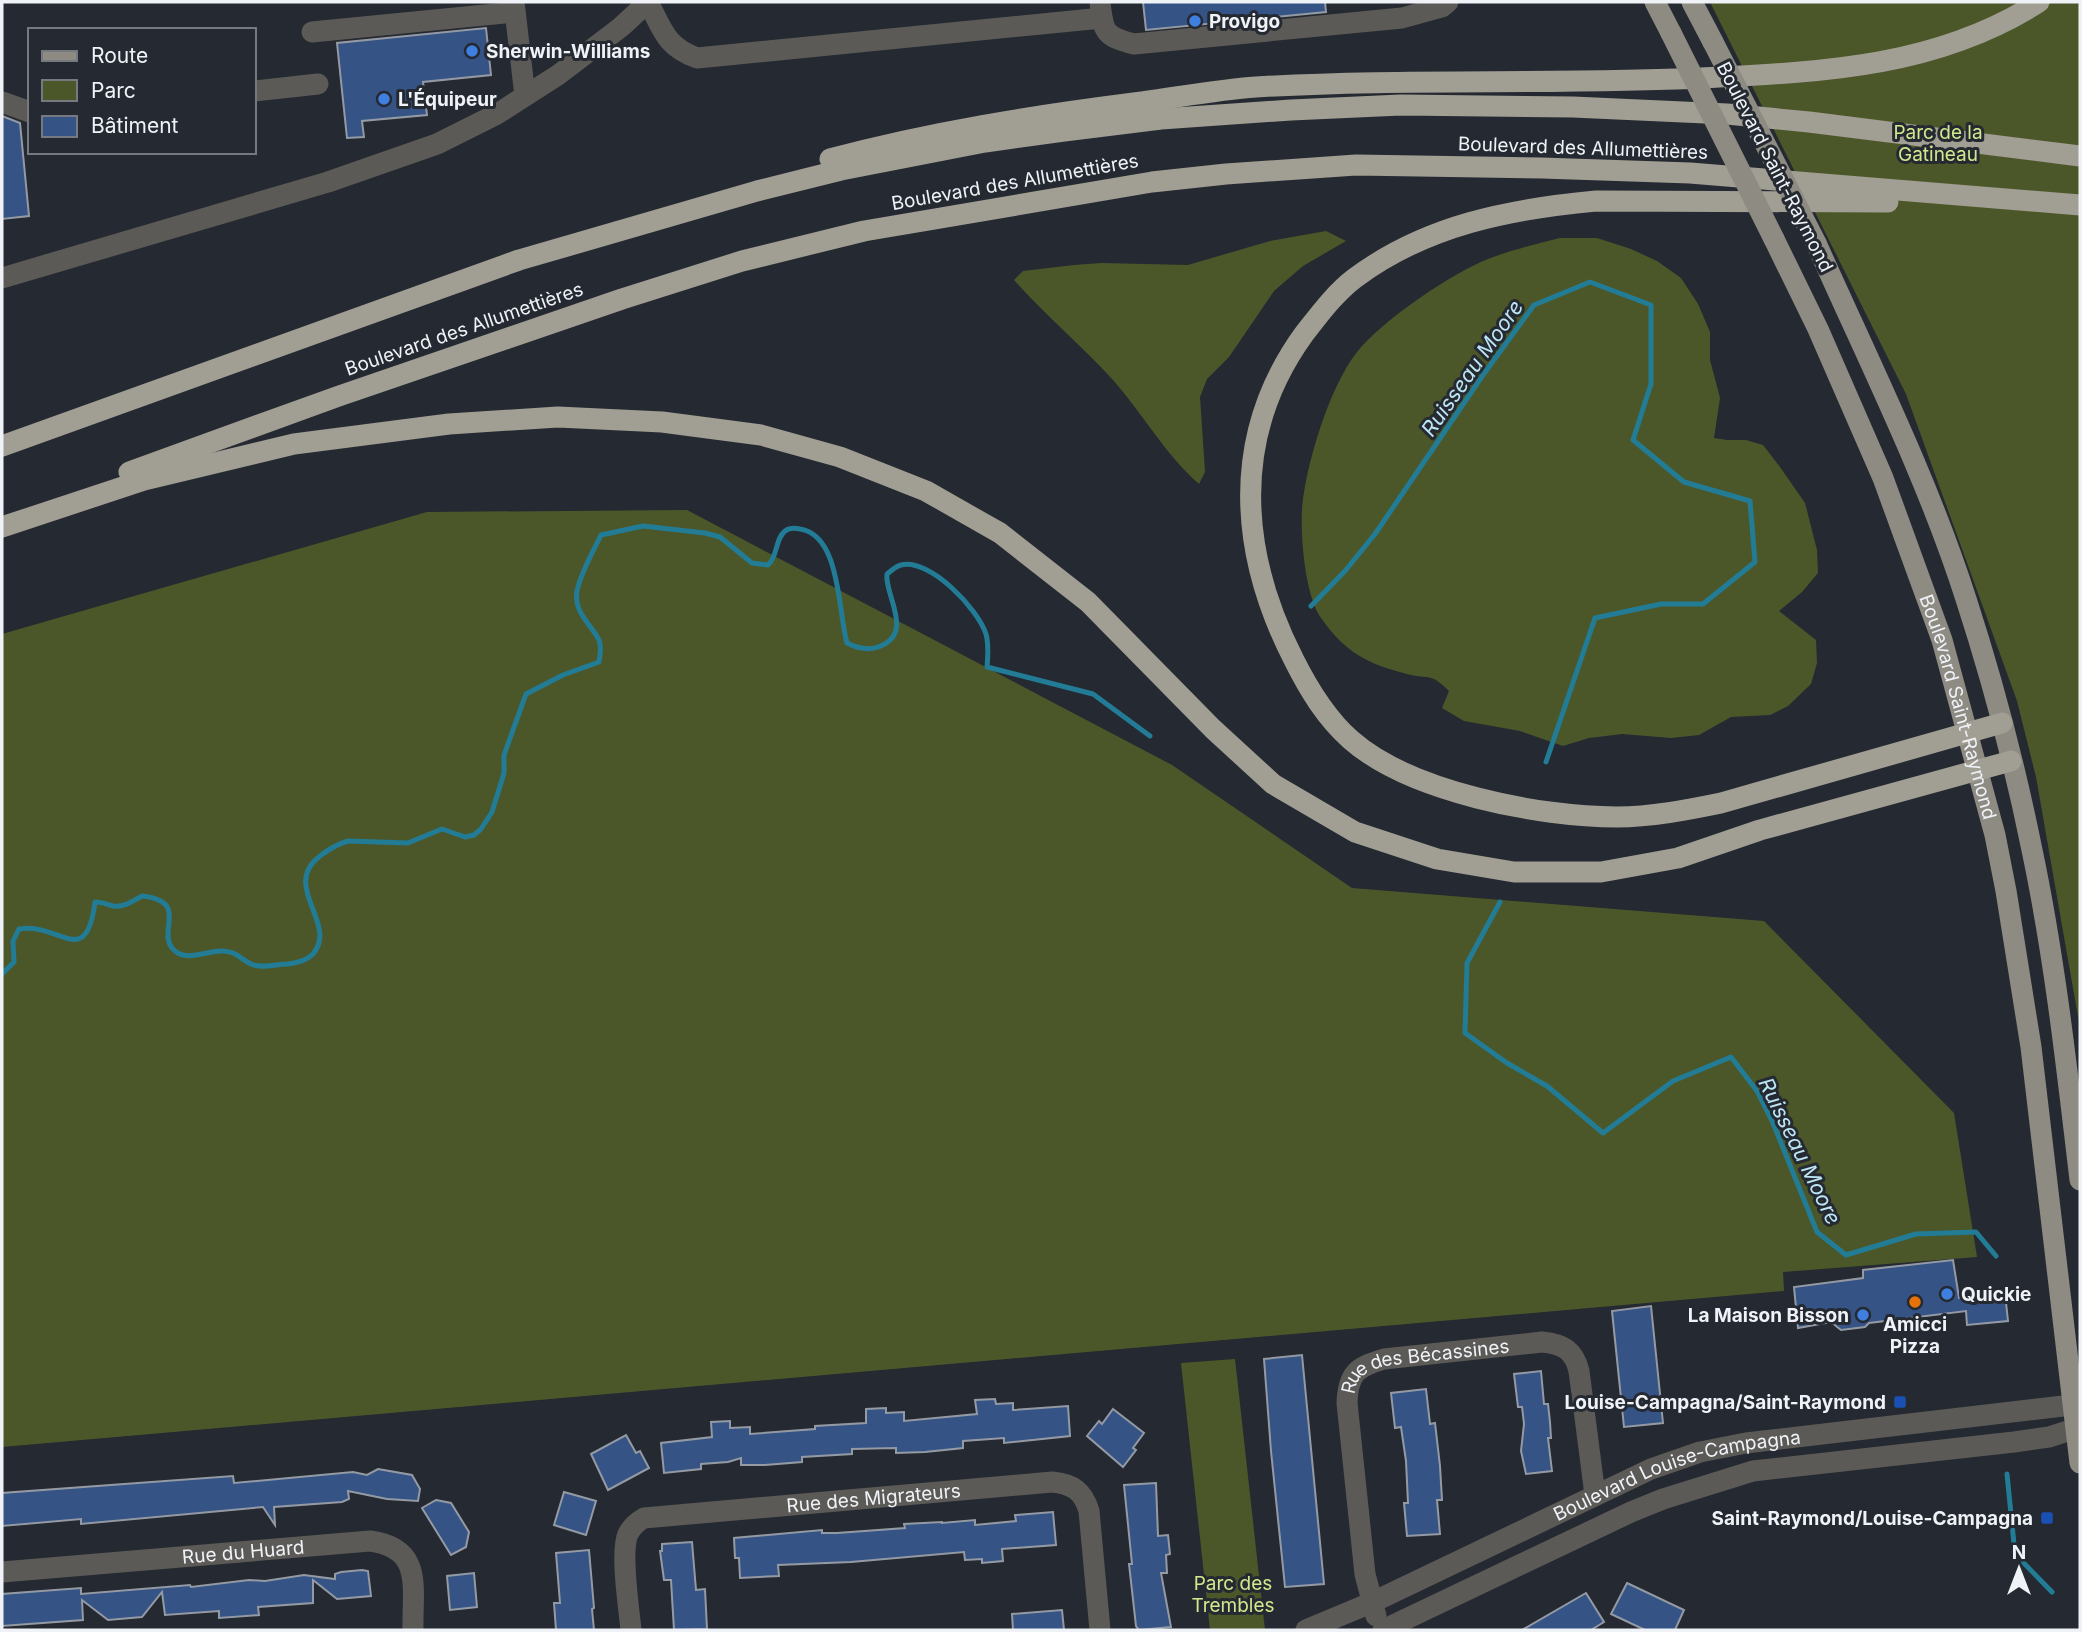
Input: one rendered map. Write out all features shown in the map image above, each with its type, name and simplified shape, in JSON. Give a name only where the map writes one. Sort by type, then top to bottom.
[{"type":"highway","points":[[519,260],[796,169],[986,124],[1253,87],[1384,82],[1629,82],[1829,70],[1878,63],[1957,43],[1997,27],[2039,2]]},
{"type":"highway","name":"Boulevard des Allumettières","points":[[2,446],[519,260],[757,191],[841,170],[1065,131],[1161,119],[1291,110],[1401,105],[1573,107],[1727,114],[2080,156]]},
{"type":"highway","name":"Boulevard des Allumettières","points":[[2,518],[339,396],[622,299],[743,261],[864,231],[1152,182],[1356,165],[1542,168],[1690,173],[2080,205]]},
{"type":"highway","points":[[2002,723],[1721,803],[1647,815],[1619,817],[1548,812],[1468,794],[1425,781],[1388,765],[1353,743],[1321,708],[1278,629],[1254,552],[1249,511],[1260,424],[1274,386],[1294,349],[1320,313],[1352,280],[1387,256],[1429,235],[1472,220],[1516,210],[1596,201],[2044,203]]},
{"type":"highway","points":[[2,527],[144,480],[294,444],[462,423],[558,417],[662,422],[761,436],[839,457],[926,491],[1000,533],[1088,602],[1213,729],[1273,785],[1355,832],[1437,859],[1514,872],[1601,872],[1678,858],[1760,830],[2011,761]]},
{"type":"main road","name":"Boulevard Saint-Raymond","points":[[1655,2],[1818,329],[1883,478],[1937,627],[1968,734],[2006,891],[2031,1047],[2079,1427],[2080,1464]]},
{"type":"main road","name":"Boulevard Saint-Raymond","points":[[1692,2],[1816,243],[1924,485],[1966,598],[2002,723],[2033,853],[2050,954],[2080,1180]]},
{"type":"street","points":[[2,278],[371,168],[437,144],[497,114],[525,96],[588,53],[648,2],[668,39],[680,51],[697,58],[1101,10],[1107,33],[1116,40],[1134,44],[1402,18],[1441,7],[1448,2]]},
{"type":"street","points":[[312,32],[515,7],[525,96]]},
{"type":"street","points":[[256,91],[317,84]]},
{"type":"street","points":[[2,102],[28,111]]},
{"type":"street","name":"Rue des Bécassines","points":[[1373,1602],[1365,1574],[1347,1403],[1348,1387],[1354,1373],[1367,1364],[1384,1359],[1542,1342],[1567,1347],[1576,1357],[1579,1371],[1595,1495]]},
{"type":"street","name":"Boulevard Louise-Campagna","points":[[1306,1630],[1373,1602],[1595,1495],[1678,1459],[1724,1447],[2076,1406]]},
{"type":"street","name":"Boulevard Louise-Campagna","points":[[1381,1630],[1663,1499],[1753,1471],[2014,1442],[2049,1437],[2079,1427]]},
{"type":"street","name":"Rue des Migrateurs","points":[[631,1630],[625,1552],[627,1536],[633,1525],[644,1518],[1052,1482],[1067,1484],[1078,1490],[1089,1511],[1100,1630]]},
{"type":"street","name":"Rue du Huard","points":[[2,1572],[370,1541],[385,1543],[399,1549],[408,1558],[411,1570],[412,1630]]},
{"type":"street","points":[[1373,1602],[1381,1630]]},
{"type":"green space","name":"Parc de la Gatineau","points":[[1710,2],[2080,2],[2080,1028],[2036,777],[2017,701],[1906,394]]},
{"type":"green space","points":[[1326,231],[1346,241],[1303,266],[1274,291],[1229,357],[1207,379],[1200,397],[1205,472],[1199,484],[1175,460],[1113,380],[1014,280],[1023,271],[1074,265],[1188,265],[1270,241]]},
{"type":"green space","points":[[1560,238],[1597,238],[1631,249],[1657,261],[1681,278],[1698,304],[1710,332],[1710,360],[1720,398],[1714,438],[1746,440],[1763,445],[1805,503],[1817,550],[1818,573],[1802,592],[1779,611],[1816,640],[1817,663],[1811,684],[1788,706],[1770,715],[1731,717],[1699,735],[1671,738],[1622,734],[1589,738],[1563,746],[1520,731],[1464,721],[1442,708],[1449,691],[1438,681],[1393,670],[1358,655],[1330,630],[1315,607],[1304,560],[1303,499],[1316,440],[1332,397],[1351,360],[1388,322],[1456,275],[1497,256]]},
{"type":"green space","points":[[687,510],[1172,765],[1352,888],[1764,921],[1954,1113],[1977,1257],[1783,1272],[1784,1291],[2,1447],[2,634],[427,512]]},
{"type":"green space","name":"Parc des Trembles","points":[[1235,1359],[1265,1630],[1210,1630],[1181,1363]]},
{"type":"building","name":"Provigo","points":[[1143,2],[1325,2],[1326,12],[1146,30]]},
{"type":"building","name":"L'Équipeur","points":[[486,28],[491,75],[423,82],[427,115],[362,121],[364,137],[347,138],[337,43]]},
{"type":"building","points":[[2,116],[20,123],[29,216],[2,219]]},
{"type":"building","points":[[1953,1260],[1959,1298],[2005,1293],[2008,1321],[1967,1325],[1966,1311],[1869,1323],[1865,1327],[1841,1330],[1831,1322],[1798,1328],[1794,1287],[1863,1278],[1863,1270]]},
{"type":"building","points":[[1651,1306],[1663,1423],[1624,1427],[1612,1311]]},
{"type":"building","points":[[1302,1355],[1324,1584],[1285,1587],[1264,1359]]},
{"type":"building","points":[[1541,1371],[1544,1404],[1548,1404],[1550,1422],[1551,1438],[1548,1438],[1552,1471],[1526,1474],[1521,1451],[1524,1424],[1522,1407],[1518,1407],[1514,1374]]},
{"type":"building","points":[[1426,1389],[1430,1424],[1435,1423],[1440,1466],[1442,1500],[1437,1500],[1440,1534],[1407,1536],[1404,1503],[1408,1503],[1406,1461],[1401,1427],[1395,1428],[1391,1393]]},
{"type":"building","points":[[995,1399],[996,1404],[1013,1403],[1013,1410],[1068,1406],[1070,1436],[1004,1443],[1004,1438],[963,1441],[963,1448],[925,1452],[896,1453],[896,1448],[852,1449],[852,1454],[802,1457],[802,1462],[765,1465],[741,1465],[741,1458],[701,1464],[701,1469],[664,1473],[661,1443],[712,1437],[711,1422],[730,1421],[730,1428],[750,1427],[750,1434],[815,1429],[815,1426],[866,1423],[866,1409],[886,1408],[886,1413],[904,1412],[904,1421],[977,1414],[975,1400]]},
{"type":"building","points":[[1113,1409],[1144,1433],[1133,1448],[1136,1450],[1123,1467],[1087,1436],[1099,1421],[1102,1424]]},
{"type":"building","points":[[626,1435],[636,1453],[640,1451],[649,1468],[608,1490],[591,1454]]},
{"type":"building","points":[[378,1469],[412,1475],[420,1489],[418,1501],[387,1499],[348,1491],[349,1499],[342,1502],[274,1507],[275,1525],[263,1507],[81,1524],[81,1519],[2,1526],[2,1493],[233,1476],[234,1483],[353,1472],[367,1475]]},
{"type":"building","points":[[1156,1483],[1158,1536],[1168,1535],[1170,1554],[1166,1555],[1167,1573],[1161,1573],[1171,1627],[1139,1630],[1136,1626],[1129,1564],[1132,1564],[1124,1485]]},
{"type":"building","points":[[564,1492],[596,1501],[586,1535],[554,1525]]},
{"type":"building","points":[[436,1500],[451,1503],[469,1532],[466,1547],[451,1555],[422,1508]]},
{"type":"building","points":[[1053,1512],[1056,1545],[1002,1549],[1003,1561],[982,1563],[982,1559],[965,1560],[964,1552],[778,1565],[779,1576],[740,1578],[739,1558],[735,1558],[734,1538],[822,1530],[822,1533],[837,1533],[905,1528],[904,1524],[975,1520],[975,1525],[1016,1521],[1015,1515]]},
{"type":"building","points":[[692,1542],[696,1590],[705,1589],[707,1629],[674,1630],[671,1580],[664,1580],[660,1551],[662,1544]]},
{"type":"building","points":[[589,1550],[594,1630],[556,1630],[554,1603],[560,1603],[556,1553]]},
{"type":"building","points":[[368,1571],[371,1596],[337,1599],[313,1580],[313,1603],[258,1607],[259,1615],[219,1618],[219,1611],[165,1615],[162,1592],[142,1617],[108,1620],[82,1600],[83,1620],[2,1626],[2,1594],[81,1588],[81,1594],[191,1587],[249,1580],[265,1581],[304,1575],[335,1579],[335,1574],[341,1572]]},
{"type":"building","points":[[474,1573],[477,1607],[450,1610],[447,1576]]},
{"type":"building","points":[[1627,1583],[1684,1610],[1675,1630],[1645,1630],[1611,1614]]},
{"type":"building","points":[[1586,1593],[1604,1622],[1591,1630],[1522,1630]]},
{"type":"building","points":[[1062,1610],[1064,1630],[1013,1630],[1012,1614]]},
{"type":"waterway","name":"Ruisseau Moore","points":[[1311,606],[1345,571],[1375,534],[1534,305],[1590,282],[1651,305],[1651,384],[1633,440],[1684,482],[1750,501],[1755,562],[1703,604],[1661,604],[1595,618],[1546,762]]},
{"type":"waterway","name":"Ruisseau Moore","points":[[2,974],[14,962],[13,941],[19,929],[34,929],[78,939],[85,934],[91,923],[95,902],[120,906],[142,896],[165,904],[169,917],[169,941],[177,953],[190,956],[227,951],[251,964],[265,966],[295,963],[311,956],[319,942],[319,930],[306,880],[309,868],[323,853],[348,841],[408,843],[442,829],[465,837],[474,835],[481,829],[492,812],[504,773],[504,755],[526,694],[563,675],[599,662],[599,640],[580,612],[576,598],[581,577],[601,535],[643,526],[720,537],[752,563],[768,565],[785,531],[798,529],[813,534],[831,560],[847,643],[862,648],[878,647],[889,641],[895,633],[896,614],[887,574],[901,565],[925,569],[939,577],[963,599],[981,624],[988,642],[987,667],[1093,694],[1150,736]]},
{"type":"waterway","name":"Ruisseau Moore","points":[[1500,902],[1467,963],[1465,1033],[1507,1063],[1547,1086],[1603,1133],[1673,1081],[1731,1057],[1757,1091],[1773,1123],[1817,1232],[1846,1255],[1916,1234],[1976,1232],[1996,1256]]},
{"type":"waterway","points":[[2007,1474],[2015,1554],[2052,1592]]},
{"type":"place","name":"Provigo","points":[[1195,21]]},
{"type":"place","name":"Sherwin-Williams","points":[[472,51]]},
{"type":"place","name":"L'Équipeur","points":[[384,99]]},
{"type":"place","name":"Quickie","points":[[1947,1294]]},
{"type":"place","name":"Amicci Pizza","points":[[1915,1302]]},
{"type":"place","name":"La Maison Bisson","points":[[1863,1315]]},
{"type":"place","name":"Louise-Campagna/Saint-Raymond","points":[[1900,1402]]},
{"type":"place","name":"Saint-Raymond/Louise-Campagna","points":[[2047,1518]]}]
